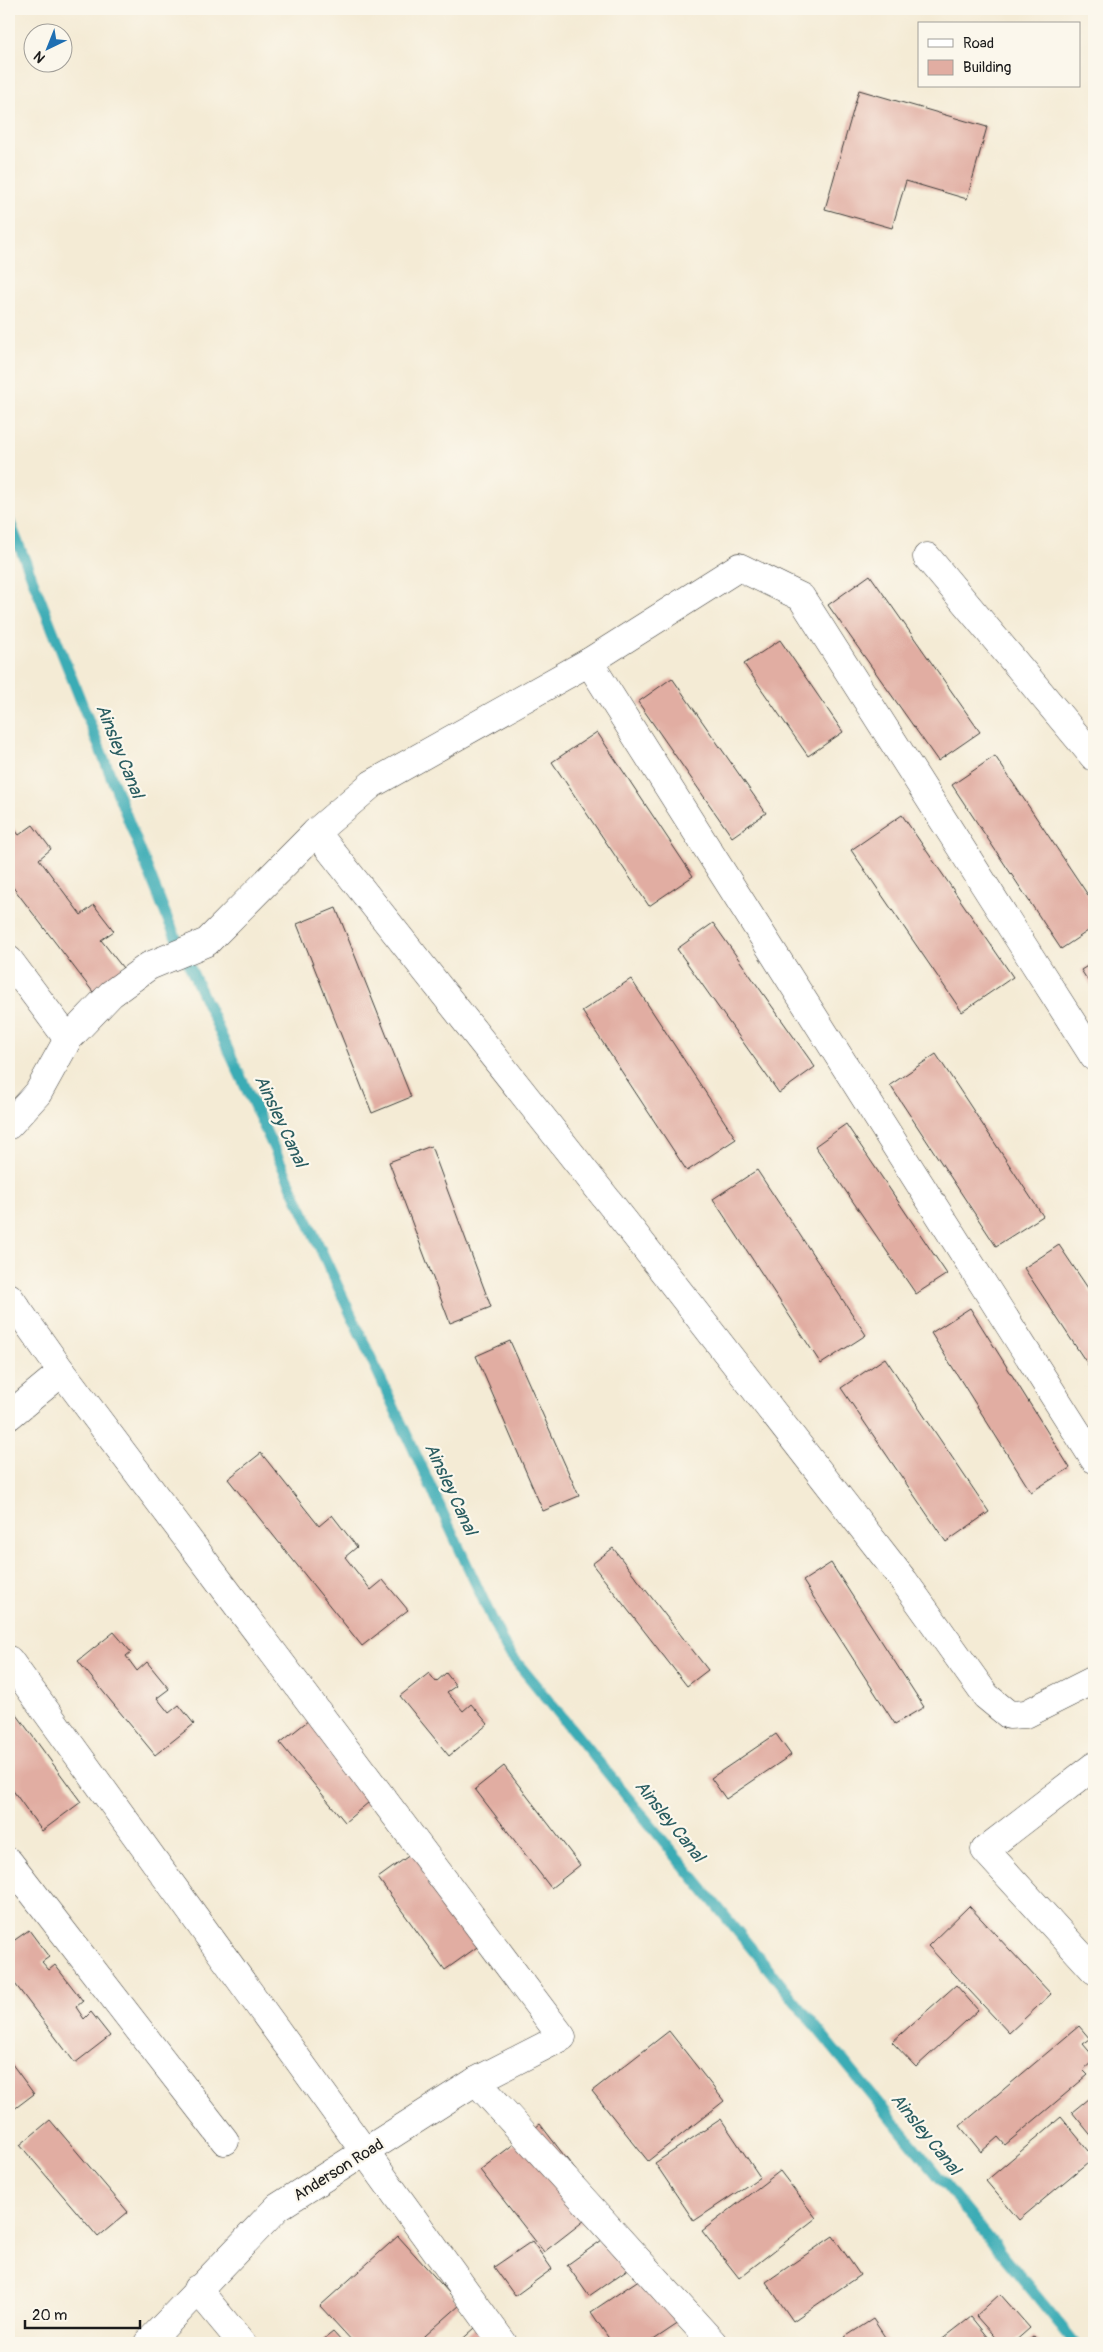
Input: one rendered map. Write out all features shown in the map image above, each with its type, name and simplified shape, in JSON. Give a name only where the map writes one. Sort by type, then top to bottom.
[{"type":"street","points":[[928,557],[1094,756]]},
{"type":"street","points":[[9,1125],[38,1093],[68,1039],[111,994],[149,966],[207,942],[316,832],[372,784],[589,662],[739,567],[801,597],[1094,1057]]},
{"type":"street","points":[[589,662],[1094,1459]]},
{"type":"street","points":[[316,832],[626,1223],[892,1565],[986,1696],[1009,1715],[1026,1714],[1094,1680]]},
{"type":"street","points":[[9,960],[68,1039]]},
{"type":"street","points":[[9,1297],[62,1372],[9,1416]]},
{"type":"street","name":"Anderson Road","points":[[62,1372],[562,2037],[476,2081],[278,2207],[197,2289],[148,2343]]},
{"type":"street","points":[[9,1660],[503,2343]]},
{"type":"street","points":[[1094,1766],[985,1850],[1094,1970]]},
{"type":"street","points":[[9,1862],[225,2141]]},
{"type":"street","points":[[476,2081],[713,2343]]},
{"type":"street","points":[[197,2289],[242,2343]]},
{"type":"building","points":[[859,90],[987,127],[967,199],[906,181],[892,228],[825,209]]},
{"type":"building","points":[[870,575],[980,732],[938,761],[828,605]]},
{"type":"building","points":[[780,640],[843,732],[808,756],[744,664]]},
{"type":"building","points":[[672,678],[766,813],[732,837],[638,702]]},
{"type":"building","points":[[597,732],[693,876],[649,906],[552,762]]},
{"type":"building","points":[[995,756],[1094,904],[1094,927],[1061,949],[952,785]]},
{"type":"building","points":[[902,815],[1013,977],[962,1012],[851,850]]},
{"type":"building","points":[[9,822],[19,835],[33,825],[51,849],[39,859],[81,915],[94,905],[114,931],[101,940],[123,968],[93,992],[9,882]]},
{"type":"building","points":[[336,908],[411,1097],[372,1113],[297,924]]},
{"type":"building","points":[[713,923],[815,1067],[779,1093],[677,949]]},
{"type":"building","points":[[1094,962],[1094,990],[1081,970]]},
{"type":"building","points":[[631,979],[736,1139],[687,1171],[582,1011]]},
{"type":"building","points":[[936,1054],[1043,1216],[996,1246],[890,1085]]},
{"type":"building","points":[[846,1124],[947,1274],[916,1294],[815,1146]]},
{"type":"building","points":[[431,1146],[491,1307],[450,1323],[389,1162]]},
{"type":"building","points":[[757,1170],[866,1335],[821,1364],[713,1199]]},
{"type":"building","points":[[1059,1245],[1094,1297],[1094,1374],[1024,1268]]},
{"type":"building","points":[[970,1308],[1070,1468],[1031,1492],[931,1333]]},
{"type":"building","points":[[510,1341],[579,1496],[543,1511],[476,1356]]},
{"type":"building","points":[[885,1358],[989,1512],[946,1542],[841,1388]]},
{"type":"building","points":[[261,1453],[319,1526],[332,1515],[357,1547],[345,1557],[371,1590],[383,1580],[408,1610],[362,1646],[228,1479]]},
{"type":"building","points":[[613,1548],[708,1670],[687,1686],[592,1564]]},
{"type":"building","points":[[831,1563],[924,1707],[895,1724],[803,1581]]},
{"type":"building","points":[[114,1632],[131,1652],[126,1656],[137,1671],[147,1662],[169,1689],[157,1698],[169,1713],[179,1705],[194,1724],[155,1755],[78,1661]]},
{"type":"building","points":[[429,1673],[436,1682],[446,1673],[456,1686],[447,1692],[463,1711],[471,1704],[488,1724],[449,1756],[400,1696]]},
{"type":"building","points":[[9,1704],[81,1802],[42,1831],[9,1785]]},
{"type":"building","points":[[309,1720],[374,1798],[345,1822],[280,1743]]},
{"type":"building","points":[[776,1734],[791,1755],[726,1799],[711,1778]]},
{"type":"building","points":[[504,1766],[580,1865],[551,1888],[475,1789]]},
{"type":"building","points":[[414,1852],[480,1945],[445,1970],[378,1878]]},
{"type":"building","points":[[969,1906],[1051,1994],[1009,2033],[928,1946]]},
{"type":"building","points":[[29,1930],[49,1957],[42,1962],[49,1970],[55,1965],[83,2001],[76,2007],[84,2019],[91,2012],[110,2036],[75,2063],[9,1976],[9,1944]]},
{"type":"building","points":[[956,1985],[978,2010],[916,2067],[892,2042]]},
{"type":"building","points":[[1079,2026],[1090,2039],[1083,2044],[1094,2057],[1094,2060],[1083,2070],[1088,2075],[1005,2145],[998,2137],[981,2152],[960,2126]]},
{"type":"building","points":[[669,2031],[724,2101],[648,2161],[592,2091]]},
{"type":"building","points":[[9,2060],[34,2094],[9,2113]]},
{"type":"building","points":[[1094,2094],[1094,2139],[1072,2112]]},
{"type":"building","points":[[1061,2117],[1094,2157],[1019,2220],[986,2181]]},
{"type":"building","points":[[721,2119],[760,2177],[694,2221],[655,2163]]},
{"type":"building","points":[[50,2120],[128,2212],[98,2237],[20,2145]]},
{"type":"building","points":[[540,2124],[603,2206],[544,2252],[480,2170]]},
{"type":"building","points":[[780,2171],[816,2218],[739,2278],[702,2231]]},
{"type":"building","points":[[616,2230],[638,2262],[589,2296],[567,2265]]},
{"type":"building","points":[[398,2236],[460,2305],[417,2343],[354,2343],[320,2306]]},
{"type":"building","points":[[833,2236],[860,2275],[793,2321],[766,2282]]},
{"type":"building","points":[[532,2241],[552,2269],[515,2296],[494,2267]]},
{"type":"building","points":[[655,2269],[688,2317],[649,2343],[612,2343],[591,2312]]},
{"type":"building","points":[[1000,2294],[1030,2328],[1013,2343],[1000,2343],[976,2316]]},
{"type":"building","points":[[971,2317],[992,2343],[942,2343],[940,2341]]},
{"type":"building","points":[[873,2319],[889,2343],[849,2343],[845,2337]]},
{"type":"building","points":[[475,2328],[489,2343],[458,2343]]},
{"type":"building","points":[[333,2332],[343,2343],[319,2343]]},
{"type":"building","points":[[1034,2336],[1040,2343],[1026,2343]]},
{"type":"waterway","name":"Ainsley Canal","points":[[9,520],[168,920],[506,1649],[1075,2343]]}]
